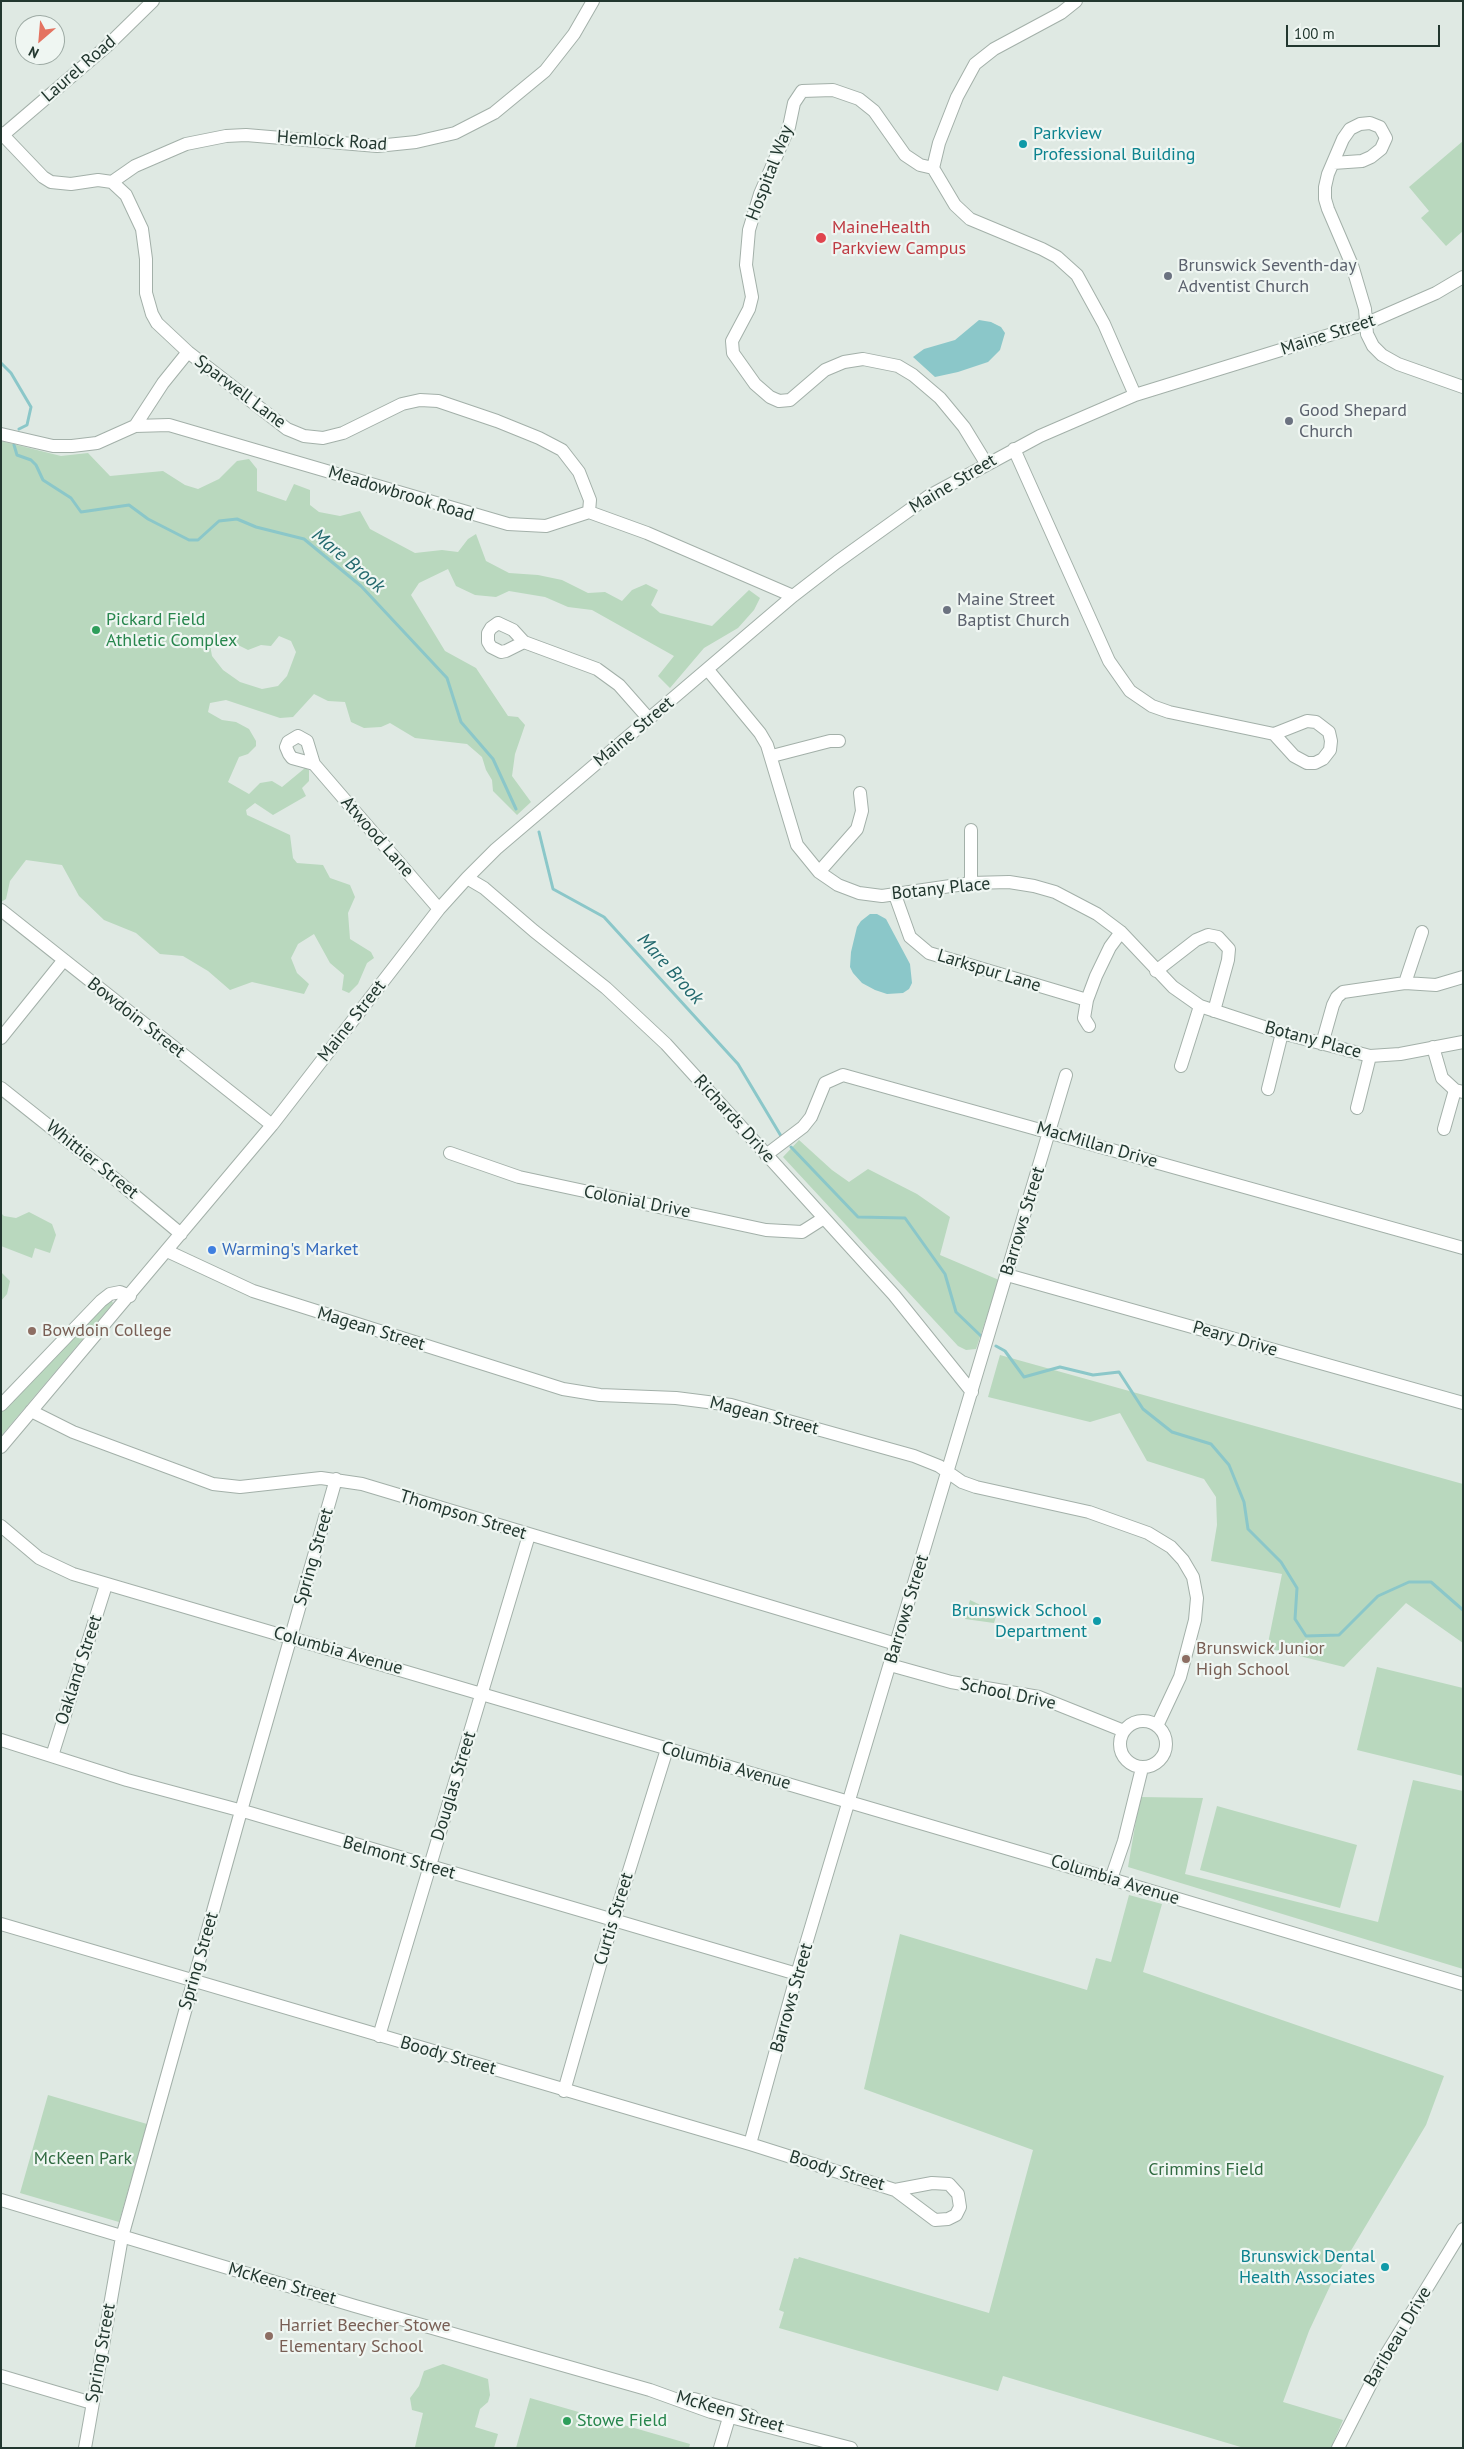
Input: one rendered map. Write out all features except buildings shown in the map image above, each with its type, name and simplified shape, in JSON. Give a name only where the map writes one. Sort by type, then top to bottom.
[{"type":"street","name":"Laurel Road","points":[[2,134],[107,46],[153,1]]},
{"type":"street","name":"Hemlock Road","points":[[112,182],[135,166],[186,144],[212,138],[246,135],[378,146],[416,142],[455,133],[494,113],[540,76],[565,47],[593,1]]},
{"type":"street","points":[[1076,1],[1061,13],[994,49],[975,64],[956,97],[939,143],[933,168],[955,205],[970,219],[1042,249],[1057,257],[1077,275],[1104,324],[1135,394]]},
{"type":"street","name":"Hospital Way","points":[[933,168],[920,165],[905,155],[874,111],[859,99],[833,90],[802,91],[794,102],[780,150],[763,186],[750,224],[746,265],[752,297],[749,309],[732,341],[733,353],[756,384],[770,397],[779,401],[790,400],[825,370],[844,362],[863,359],[898,366],[913,375],[940,398],[964,427],[986,463]]},
{"type":"street","points":[[2,134],[43,177],[51,182],[71,184],[98,180],[112,182]]},
{"type":"street","points":[[1333,163],[1324,187],[1324,199],[1352,265],[1366,309],[1365,324],[1373,346],[1382,355],[1406,368],[1463,387]]},
{"type":"street","name":"Sparwell Lane","points":[[112,182],[126,195],[142,229],[146,259],[146,293],[152,314],[164,330],[188,352],[287,429],[304,436],[323,438],[343,433],[402,404],[420,400],[438,401],[497,421],[547,442],[569,456],[590,500],[589,512]]},
{"type":"street","name":"Maine Street","points":[[1,1447],[272,1125],[439,909],[467,878],[496,848],[793,596],[930,496],[1014,449],[1135,394],[1365,324],[1436,293],[1463,277]]},
{"type":"street","points":[[135,426],[163,383],[188,352]]},
{"type":"street","name":"Meadowbrook Road","points":[[1,434],[53,446],[72,446],[97,443],[135,426],[169,425],[508,524],[546,526],[589,512]]},
{"type":"street","points":[[1014,449],[1110,660],[1130,691],[1152,706],[1168,712],[1274,734]]},
{"type":"street","points":[[589,512],[647,533],[793,596]]},
{"type":"street","points":[[524,642],[586,663],[602,672],[619,685],[649,719]]},
{"type":"street","name":"Botany Place","points":[[708,670],[760,733],[772,756],[798,845],[819,872],[838,885],[871,895],[895,895],[971,883],[1009,882],[1055,892],[1097,914],[1120,932],[1173,987],[1200,1006],[1282,1033],[1370,1056],[1400,1054],[1463,1042]]},
{"type":"street","points":[[772,756],[830,741],[839,741]]},
{"type":"street","name":"Atwood Lane","points":[[314,764],[439,909]]},
{"type":"street","points":[[819,872],[857,829],[862,812],[860,793]]},
{"type":"street","points":[[971,830],[971,883]]},
{"type":"street","name":"Richards Drive","points":[[467,878],[484,888],[647,1024],[929,1336],[972,1392]]},
{"type":"street","name":"Larkspur Lane","points":[[895,895],[910,937],[929,953],[1088,1000]]},
{"type":"street","name":"Bowdoin Street","points":[[1,910],[272,1125]]},
{"type":"street","points":[[1089,1026],[1084,1018],[1088,1000],[1096,976],[1110,947],[1120,932]]},
{"type":"street","points":[[1405,983],[1422,932]]},
{"type":"street","points":[[1156,971],[1196,940],[1208,935],[1218,937],[1229,949],[1228,960],[1214,1011]]},
{"type":"street","points":[[1,1038],[63,961]]},
{"type":"street","points":[[1322,1044],[1333,1005],[1337,997],[1343,992],[1405,983],[1436,985],[1463,977]]},
{"type":"street","points":[[1181,1066],[1200,1006]]},
{"type":"street","points":[[1268,1089],[1282,1033]]},
{"type":"street","points":[[1433,1047],[1442,1078],[1459,1091],[1444,1130]]},
{"type":"street","points":[[1358,1108],[1370,1056]]},
{"type":"street","name":"MacMillan Drive","points":[[766,1155],[803,1127],[811,1117],[825,1083],[843,1074],[1463,1248]]},
{"type":"street","name":"Barrows Street","points":[[750,2144],[797,1974],[851,1802],[890,1664],[1066,1075]]},
{"type":"street","name":"Whittier Street","points":[[1,1088],[103,1168],[181,1234]]},
{"type":"street","name":"Colonial Drive","points":[[450,1153],[519,1177],[766,1230],[802,1232],[824,1218]]},
{"type":"street","name":"Magean Street","points":[[167,1251],[253,1291],[563,1389],[600,1395],[676,1398],[722,1403],[914,1456],[976,1487],[1089,1512],[1132,1526],[1163,1542],[1183,1560],[1196,1587],[1197,1609],[1180,1677],[1157,1726]]},
{"type":"street","name":"Peary Drive","points":[[1007,1275],[1463,1403]]},
{"type":"street","points":[[1,1405],[101,1301],[110,1294],[120,1292],[130,1296]]},
{"type":"street","name":"Thompson Street","points":[[31,1411],[73,1432],[213,1484],[240,1487],[308,1479],[336,1479],[362,1484],[896,1644]]},
{"type":"street","name":"Spring Street","points":[[85,2448],[122,2237],[336,1479]]},
{"type":"street","name":"Columbia Avenue","points":[[1,1526],[39,1558],[73,1574],[106,1585],[482,1693],[1463,1984]]},
{"type":"street","name":"Douglas Street","points":[[379,2036],[529,1535]]},
{"type":"street","name":"Oakland Street","points":[[52,1756],[106,1585]]},
{"type":"street","name":"School Drive","points":[[890,1664],[950,1682],[1039,1697],[1124,1731]]},
{"type":"street","points":[[1140,1721],[1157,1726],[1166,1741],[1165,1752],[1158,1762],[1142,1768],[1132,1765],[1122,1754],[1120,1741],[1124,1731],[1130,1725],[1140,1721]]},
{"type":"street","name":"Belmont Street","points":[[1,1740],[127,1780],[241,1811],[797,1974]]},
{"type":"street","name":"Curtis Street","points":[[564,2090],[667,1749]]},
{"type":"street","points":[[1111,1879],[1124,1841],[1142,1768]]},
{"type":"street","name":"Boody Street","points":[[1,1924],[750,2144],[895,2190],[935,2220],[948,2219],[956,2215],[960,2206],[958,2194],[949,2184],[932,2183],[895,2190]]},
{"type":"street","name":"McKeen Street","points":[[1,2200],[122,2237],[850,2448]]},
{"type":"street","name":"Baribeau Drive","points":[[1338,2448],[1384,2358],[1463,2229]]},
{"type":"street","points":[[1,2376],[92,2403]]},
{"type":"street","points":[[720,2448],[731,2413]]},
{"type":"green space","points":[[1463,141],[1463,231],[1446,246],[1421,218],[1429,211],[1409,187]]},
{"type":"green space","points":[[1,441],[61,456],[88,453],[110,476],[163,471],[185,485],[198,489],[219,479],[237,461],[249,459],[257,469],[257,491],[286,501],[294,484],[310,490],[310,505],[319,512],[340,516],[360,511],[370,529],[415,553],[442,550],[458,552],[468,539],[476,534],[486,561],[509,573],[538,575],[562,580],[588,593],[605,592],[622,601],[632,590],[646,584],[658,590],[651,605],[660,613],[712,626],[749,590],[760,598],[754,610],[738,628],[704,648],[670,688],[658,676],[674,656],[592,610],[568,607],[545,597],[509,591],[496,597],[475,595],[456,586],[448,569],[419,583],[411,595],[445,651],[476,668],[508,716],[518,717],[525,725],[515,754],[512,776],[531,802],[517,815],[493,791],[492,780],[486,770],[482,757],[467,744],[415,738],[390,723],[381,727],[364,728],[351,722],[345,702],[328,701],[314,694],[293,717],[280,718],[226,700],[210,703],[208,712],[222,720],[236,722],[249,729],[256,741],[256,746],[248,754],[239,757],[228,782],[249,794],[260,783],[272,781],[282,787],[305,768],[309,770],[309,781],[302,788],[306,796],[273,815],[255,803],[246,810],[247,815],[290,835],[293,858],[297,863],[323,865],[330,878],[350,885],[355,897],[348,913],[350,939],[371,952],[374,958],[367,963],[358,984],[349,993],[342,990],[344,975],[330,963],[314,934],[298,944],[291,958],[297,973],[309,984],[304,994],[252,982],[230,990],[208,971],[183,956],[160,954],[136,933],[104,920],[79,896],[62,865],[26,860],[10,881],[6,899],[1,902]],"holes":[[[279,636],[291,641],[296,652],[287,676],[278,686],[262,689],[240,682],[223,670],[212,656],[210,645],[214,638],[232,642],[248,650],[261,645],[271,646]]]},
{"type":"green space","points":[[799,1140],[832,1170],[849,1182],[868,1169],[917,1194],[950,1217],[940,1255],[999,1280],[976,1349],[966,1350],[958,1346],[783,1157]]},
{"type":"green space","points":[[29,1212],[52,1224],[56,1235],[50,1253],[35,1248],[32,1258],[1,1246],[1,1213],[4,1216],[16,1218]]},
{"type":"green space","points":[[1,1272],[10,1281],[7,1294],[1,1301]]},
{"type":"green space","points":[[111,1300],[113,1303],[109,1308],[1,1436],[1,1412]]},
{"type":"green space","points":[[1000,1355],[1463,1484],[1463,1643],[1406,1603],[1344,1667],[1267,1648],[1282,1574],[1211,1561],[1217,1525],[1216,1497],[1204,1479],[1147,1461],[1120,1413],[1090,1422],[988,1397]]},
{"type":"green space","points":[[970,1600],[997,1613],[994,1623],[965,1619]]},
{"type":"green space","points":[[1377,1667],[1463,1688],[1463,1776],[1357,1750]]},
{"type":"green space","points":[[1413,1780],[1463,1791],[1463,1969],[1128,1867],[1140,1797],[1203,1798],[1185,1874],[1378,1922]]},
{"type":"green space","points":[[1217,1806],[1357,1845],[1340,1908],[1200,1870]]},
{"type":"green space","name":"Crimmins Field","points":[[1129,1895],[1162,1904],[1143,1972],[1444,2076],[1426,2125],[1331,2284],[1309,2331],[1283,2402],[1343,2420],[1331,2448],[1244,2448],[1003,2376],[998,2391],[779,2328],[784,2312],[779,2310],[794,2258],[798,2259],[799,2257],[989,2313],[1033,2150],[864,2089],[900,1934],[1087,1990],[1096,1958],[1111,1962]]},
{"type":"green space","name":"McKeen Park","points":[[48,2095],[147,2124],[119,2222],[20,2193]]},
{"type":"green space","points":[[443,2364],[488,2379],[490,2395],[488,2402],[480,2409],[475,2427],[498,2434],[494,2448],[415,2447],[423,2413],[412,2410],[410,2398],[419,2386],[424,2371]]},
{"type":"green space","name":"Stowe Field","points":[[530,2398],[690,2444],[689,2448],[516,2448]]},
{"type":"water","points":[[979,320],[991,322],[1001,327],[1005,333],[1000,350],[988,362],[935,377],[913,357],[924,349],[955,340]]},
{"type":"water","points":[[870,914],[877,914],[886,919],[910,964],[912,983],[909,989],[903,993],[887,994],[875,990],[862,983],[850,967],[851,952],[857,927]]},
{"type":"waterway","name":"Mare Brook","points":[[1,363],[11,373],[31,407],[27,425],[19,429]]},
{"type":"waterway","name":"Mare Brook","points":[[14,445],[17,455],[31,460],[36,465],[43,480],[71,498],[81,512],[129,505],[148,519],[189,540],[198,540],[219,521],[237,519],[256,527],[304,539],[361,586],[447,678],[461,722],[493,759],[516,809]]},
{"type":"waterway","name":"Mare Brook","points":[[539,832],[553,889],[604,917],[738,1064],[781,1136]]},
{"type":"waterway","name":"Mare Brook","points":[[791,1147],[858,1217],[905,1218],[945,1274],[956,1312],[981,1336]]},
{"type":"waterway","name":"Mare Brook","points":[[996,1346],[1005,1351],[1024,1377],[1060,1367],[1093,1375],[1119,1372],[1143,1409],[1172,1432],[1211,1444],[1229,1465],[1244,1502],[1248,1529],[1281,1562],[1297,1588],[1295,1619],[1306,1636],[1339,1635],[1378,1596],[1409,1582],[1431,1582],[1463,1610]]},
{"type":"place","name":"Parkview Professional Building","points":[[1023,144]]},
{"type":"place","name":"MaineHealth Parkview Campus","points":[[821,238]]},
{"type":"place","name":"Brunswick Seventh-day Adventist Church","points":[[1168,276]]},
{"type":"place","name":"Good Shepard Church","points":[[1289,421]]},
{"type":"place","name":"Maine Street Baptist Church","points":[[947,610]]},
{"type":"place","name":"Pickard Field Athletic Complex","points":[[96,630]]},
{"type":"place","name":"Warming's Market","points":[[212,1250]]},
{"type":"place","name":"Bowdoin College","points":[[32,1331]]},
{"type":"place","name":"Brunswick School Department","points":[[1097,1621]]},
{"type":"place","name":"Brunswick Junior High School","points":[[1186,1659]]},
{"type":"place","name":"Brunswick Dental Health Associates","points":[[1385,2267]]},
{"type":"place","name":"Harriet Beecher Stowe Elementary School","points":[[269,2336]]},
{"type":"place","name":"Stowe Field","points":[[567,2421]]}]
